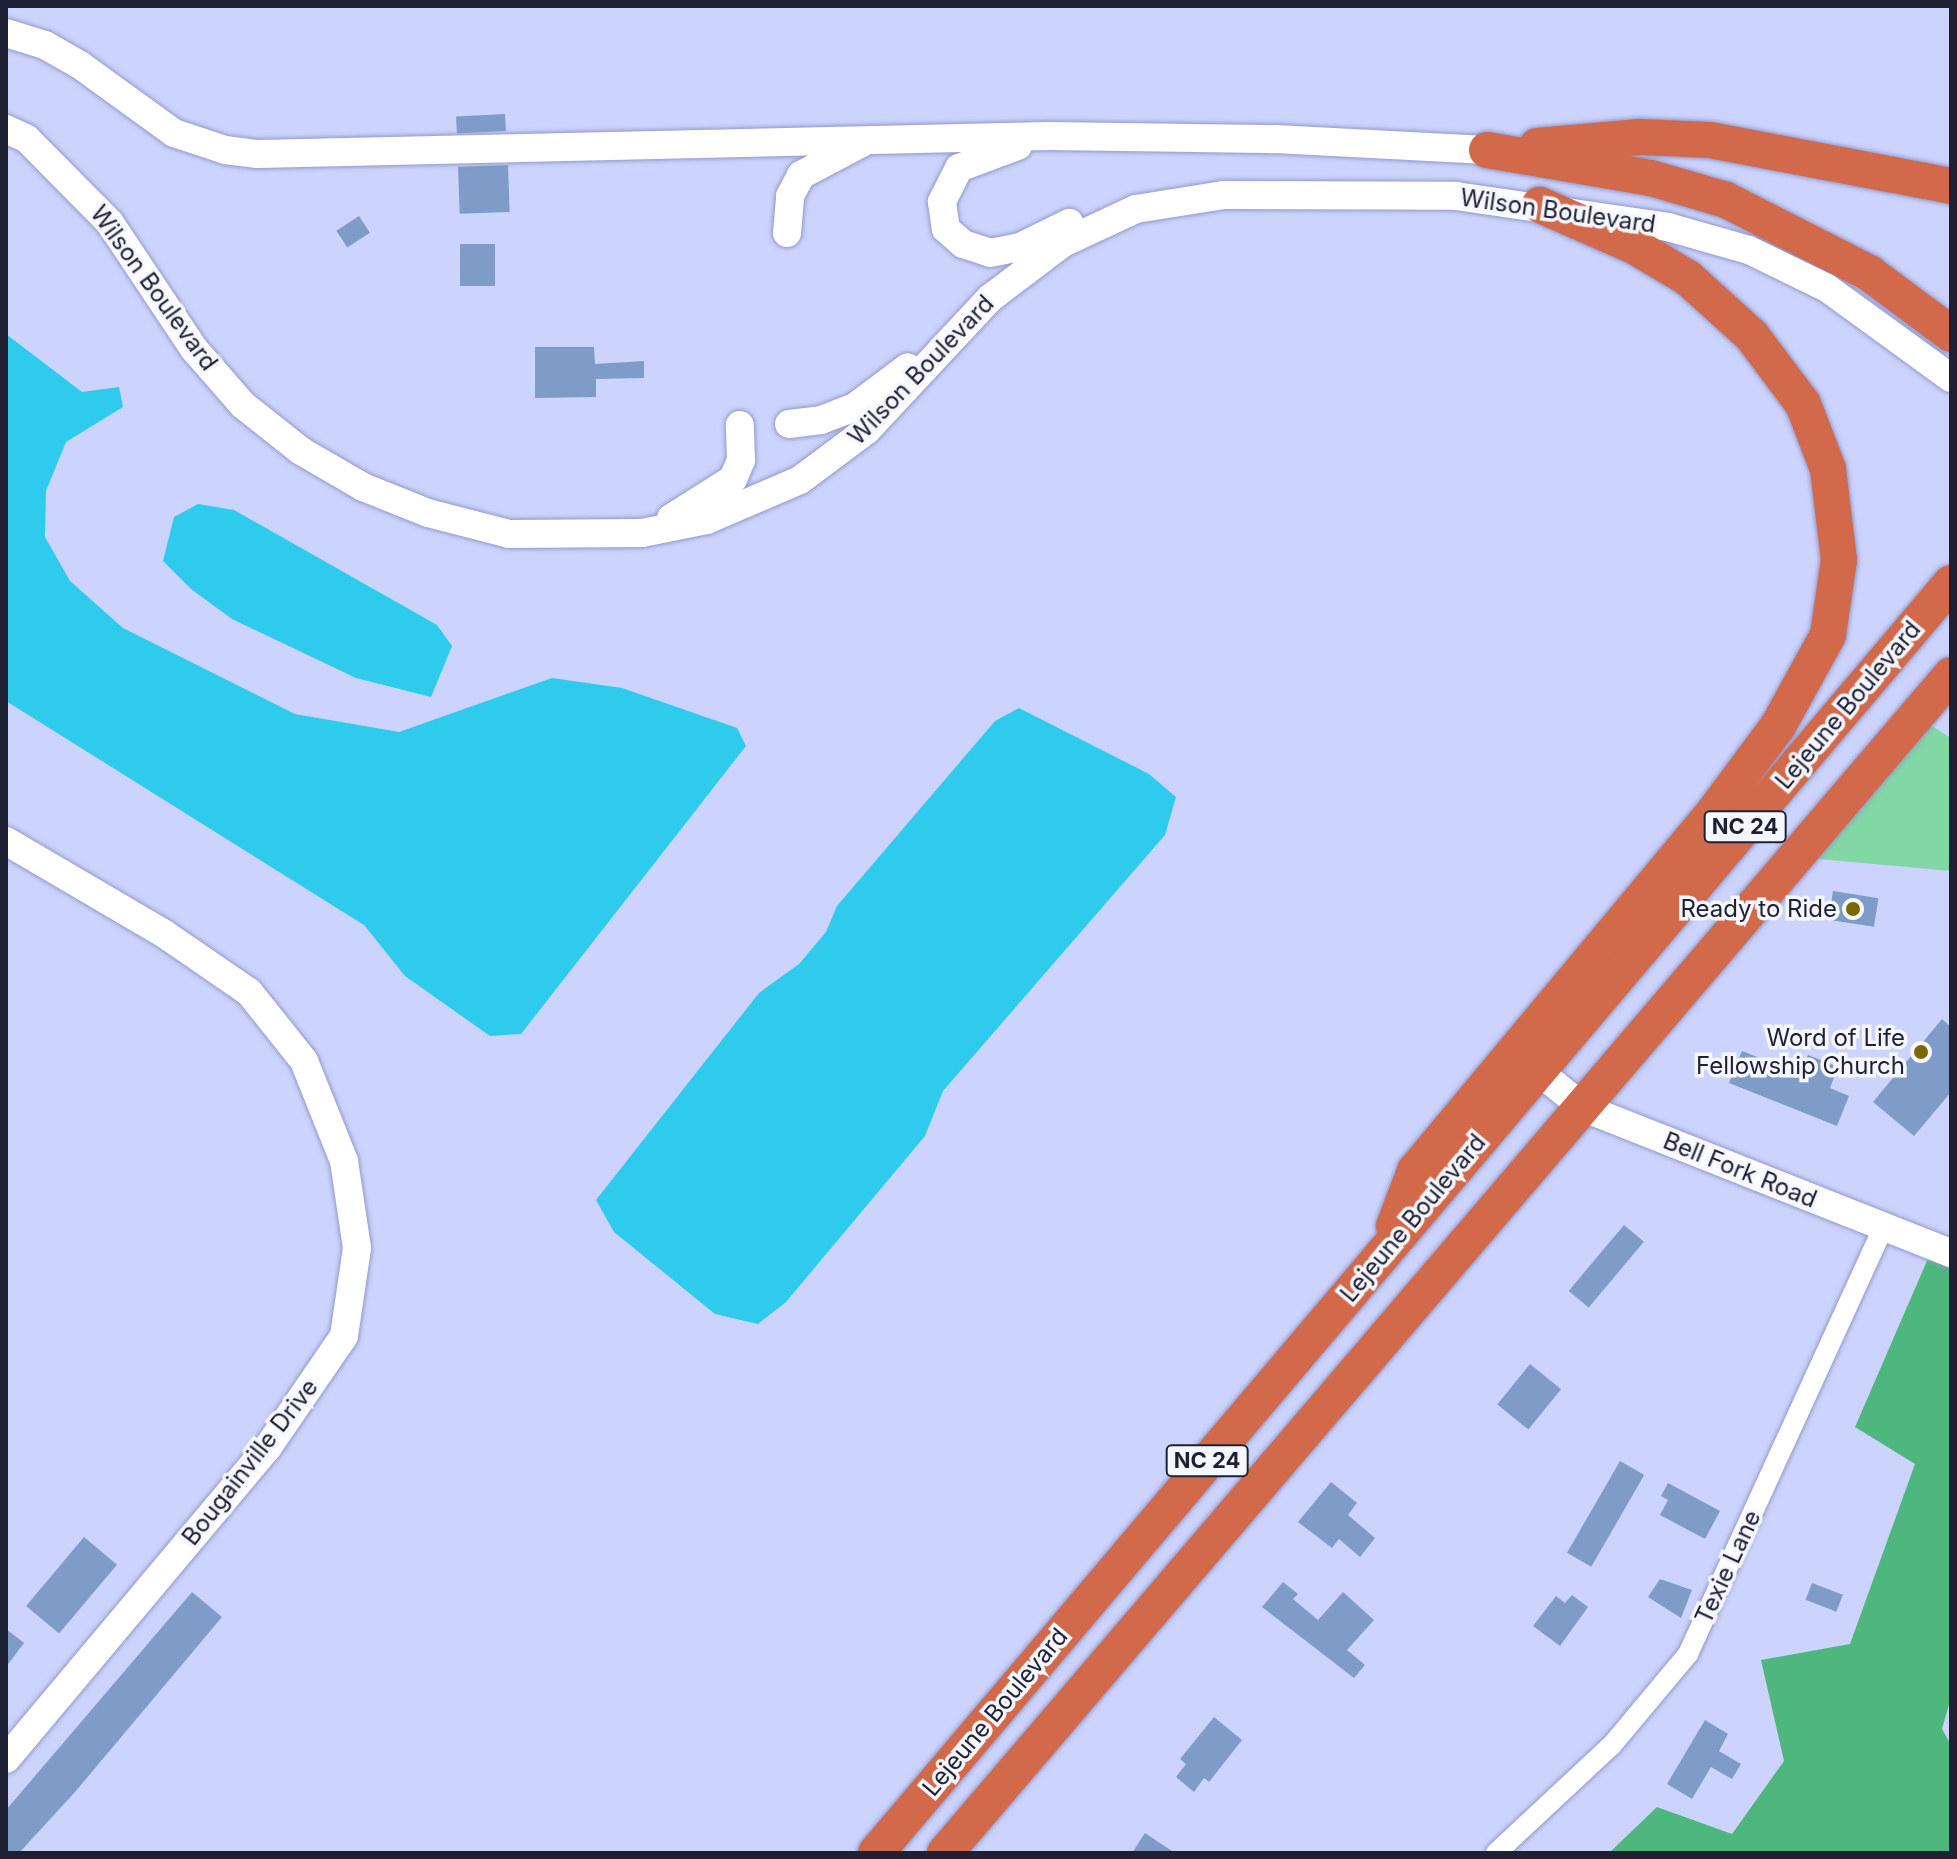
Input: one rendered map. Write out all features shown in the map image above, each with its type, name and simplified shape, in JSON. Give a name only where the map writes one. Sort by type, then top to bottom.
[{"type":"highway","points":[[1487,150],[1640,137],[1710,140],[1951,186]]},
{"type":"highway","points":[[1487,150],[1651,178],[1726,200],[1869,273],[1951,334]]},
{"type":"highway","points":[[1384,1252],[1415,1171],[1717,808],[1778,726],[1828,635],[1839,560],[1828,469],[1803,404],[1752,336],[1688,278],[1634,246],[1540,205]]},
{"type":"highway","name":"Lejeune Boulevard","points":[[876,1853],[1951,583]]},
{"type":"highway","name":"NC 24","points":[[945,1853],[1951,675]]},
{"type":"main road","name":"Wilson Boulevard","points":[[6,33],[45,45],[80,65],[174,133],[236,152],[1049,136],[1275,139],[1487,150]]},
{"type":"main road","name":"Wilson Boulevard","points":[[6,129],[27,139],[81,189],[134,255],[194,349],[243,405],[301,451],[376,493],[473,526],[546,537],[642,533],[707,520],[800,480],[867,430],[971,317],[1063,243],[1136,209],[1223,195],[1349,192],[1540,205],[1668,227],[1749,250],[1827,288],[1951,378]]},
{"type":"main road","points":[[1049,136],[959,168],[942,202],[942,218],[955,239],[978,250],[1006,252],[1070,223],[1136,209]]},
{"type":"main road","points":[[787,233],[790,196],[801,175],[870,139]]},
{"type":"main road","points":[[789,424],[821,420],[855,407],[971,317]]},
{"type":"main road","points":[[642,533],[733,479],[741,460],[740,425]]},
{"type":"main road","name":"Bougainville Drive","points":[[6,841],[163,933],[249,992],[304,1061],[344,1161],[357,1248],[344,1336],[268,1447],[9,1749]]},
{"type":"main road","name":"Bell Fork Road","points":[[1538,1071],[1584,1108],[1951,1253]]},
{"type":"street","name":"Texie Lane","points":[[1496,1853],[1612,1745],[1688,1654],[1883,1228]]},
{"type":"green space","points":[[1916,716],[1951,738],[1951,871],[1797,857]]},
{"type":"green space","points":[[1933,1247],[1951,1253],[1951,1698],[1942,1729],[1951,1745],[1951,1853],[1609,1853],[1657,1807],[1732,1834],[1784,1761],[1761,1660],[1850,1644],[1915,1464],[1855,1427]]},
{"type":"water","points":[[6,334],[82,392],[119,387],[123,407],[66,442],[46,491],[45,537],[70,581],[123,628],[295,714],[399,732],[552,678],[622,688],[737,728],[746,746],[521,1034],[490,1036],[405,976],[364,925],[6,701]]},
{"type":"water","points":[[198,504],[234,510],[437,625],[452,646],[431,697],[356,678],[232,619],[191,589],[163,561],[174,517]]},
{"type":"water","points":[[1019,708],[1149,774],[1176,797],[1165,835],[943,1091],[925,1136],[786,1302],[758,1324],[715,1314],[614,1232],[596,1200],[759,993],[799,964],[826,932],[837,906],[995,721]]},
{"type":"building","points":[[505,114],[506,131],[457,134],[456,117]]},
{"type":"building","points":[[508,165],[510,212],[460,214],[458,167]]},
{"type":"building","points":[[359,216],[370,233],[347,247],[336,231]]},
{"type":"building","points":[[460,244],[495,244],[495,286],[460,286]]},
{"type":"building","points":[[535,347],[594,347],[595,364],[644,361],[644,378],[596,379],[596,397],[535,398]]},
{"type":"building","name":"Ready to Ride","points":[[1833,891],[1878,898],[1874,927],[1828,920]]},
{"type":"building","points":[[1942,1019],[1951,1027],[1951,1092],[1914,1136],[1873,1102]]},
{"type":"building","points":[[1742,1051],[1800,1074],[1808,1055],[1838,1067],[1830,1088],[1849,1096],[1837,1126],[1729,1083]]},
{"type":"building","points":[[1624,1225],[1644,1242],[1589,1308],[1569,1291]]},
{"type":"building","points":[[1530,1364],[1561,1389],[1528,1430],[1497,1404]]},
{"type":"building","points":[[1620,1461],[1644,1475],[1591,1567],[1567,1553]]},
{"type":"building","points":[[1331,1482],[1357,1503],[1348,1515],[1375,1538],[1360,1557],[1339,1539],[1332,1548],[1298,1522]]},
{"type":"building","points":[[1668,1483],[1720,1511],[1705,1539],[1660,1515],[1668,1500],[1661,1496]]},
{"type":"building","points":[[84,1537],[117,1565],[59,1634],[26,1606]]},
{"type":"building","points":[[1660,1579],[1692,1590],[1681,1618],[1648,1597]]},
{"type":"building","points":[[1283,1582],[1298,1594],[1293,1599],[1318,1620],[1343,1592],[1374,1620],[1347,1650],[1365,1665],[1354,1678],[1262,1607]]},
{"type":"building","points":[[1812,1583],[1843,1595],[1836,1612],[1806,1600]]},
{"type":"building","points":[[192,1592],[222,1617],[75,1792],[19,1853],[6,1853],[6,1810]]},
{"type":"building","points":[[1572,1595],[1588,1607],[1560,1646],[1533,1626],[1556,1596],[1565,1603]]},
{"type":"building","points":[[6,1629],[24,1643],[6,1667]]},
{"type":"building","points":[[1214,1717],[1242,1740],[1209,1782],[1204,1778],[1194,1792],[1176,1777],[1186,1764],[1180,1759]]},
{"type":"building","points":[[1705,1720],[1728,1734],[1719,1751],[1741,1764],[1732,1779],[1711,1767],[1692,1799],[1667,1784]]},
{"type":"building","points":[[1145,1833],[1175,1853],[1132,1853]]},
{"type":"place","name":"Ready to Ride","points":[[1853,909]]},
{"type":"place","name":"Word of Life Fellowship Church","points":[[1921,1052]]}]
